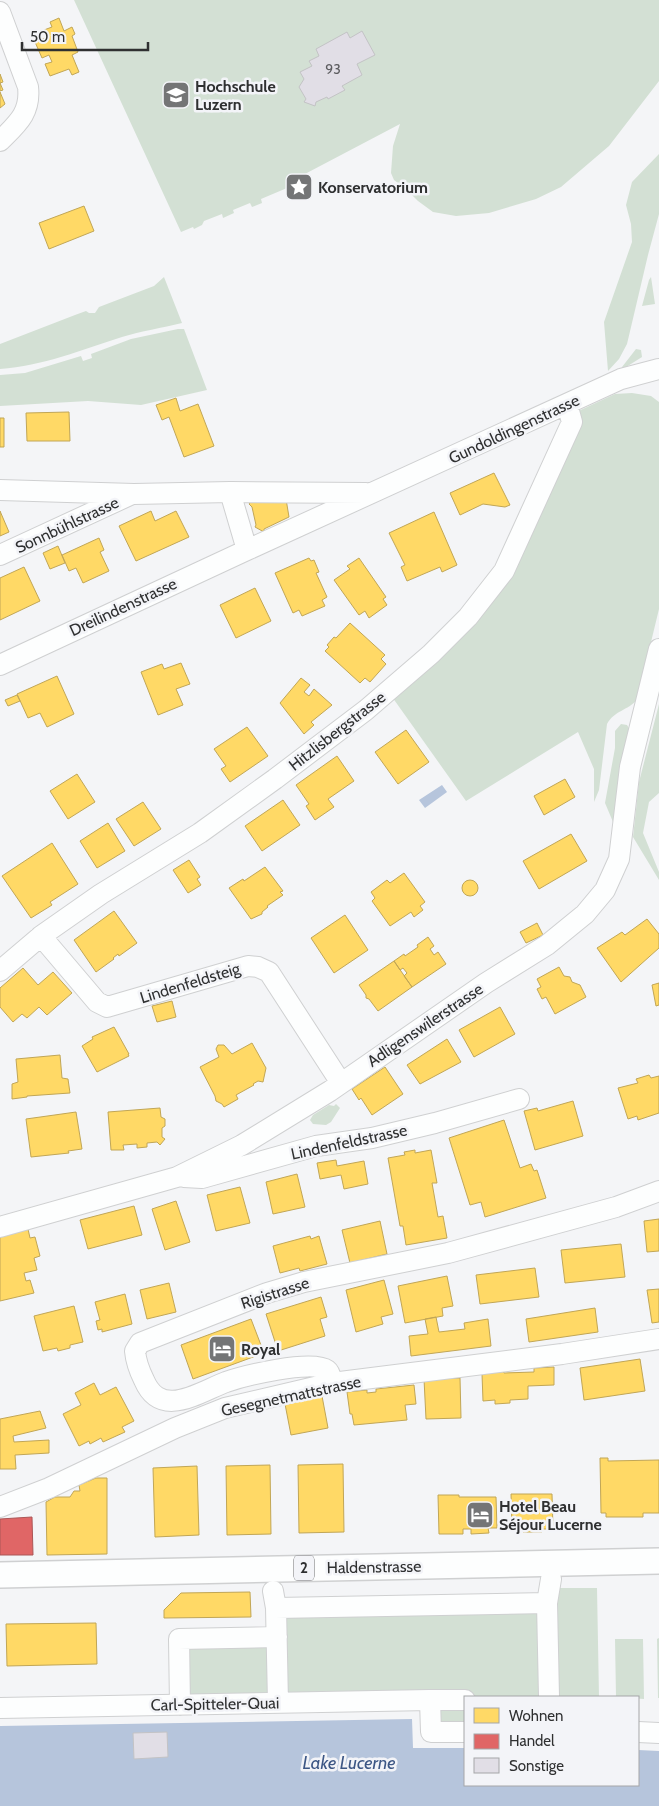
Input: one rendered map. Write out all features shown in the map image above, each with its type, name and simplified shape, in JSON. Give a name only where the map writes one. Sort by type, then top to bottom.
[{"type":"main road","name":"Haldenstrasse","points":[[0,1575],[659,1561]]},
{"type":"street","points":[[0,12],[28,87],[29,97],[27,108],[22,118],[0,142]]},
{"type":"street","name":"Gundoldingenstrasse","points":[[370,493],[621,379],[659,369]]},
{"type":"street","name":"Hitzlisbergstrasse","points":[[0,971],[41,936],[101,894],[200,833],[275,779],[366,710],[431,654],[468,617],[504,571],[572,422],[567,404]]},
{"type":"street","points":[[0,490],[134,494],[230,492],[370,493]]},
{"type":"street","points":[[230,492],[247,550]]},
{"type":"street","name":"Dreilindenstrasse","points":[[0,665],[370,493]]},
{"type":"street","name":"Sonnbühlstrasse","points":[[0,556],[134,494]]},
{"type":"street","name":"Adligenswilerstrasse","points":[[0,1227],[178,1177],[242,1145],[341,1083],[486,983],[547,945],[585,914],[605,890],[619,859],[630,766],[659,649]]},
{"type":"street","name":"Lindenfeldsteig","points":[[41,936],[97,1002],[107,1007],[248,966],[258,967],[269,972],[341,1083]]},
{"type":"street","name":"Lindenfeldstrasse","points":[[178,1177],[202,1178],[316,1146],[372,1138],[417,1128],[519,1099]]},
{"type":"street","name":"Rigistrasse","points":[[332,1383],[330,1372],[326,1369],[310,1366],[296,1367],[233,1381],[186,1399],[174,1401],[157,1397],[147,1386],[136,1362],[135,1351],[140,1343],[267,1293],[304,1282],[448,1253],[616,1207],[659,1191]]},
{"type":"street","name":"Gesegnetmattstrasse","points":[[0,1507],[49,1488],[175,1428],[225,1408],[332,1383],[562,1354],[659,1339]]},
{"type":"street","points":[[549,1696],[547,1603],[551,1579]]},
{"type":"street","points":[[278,1703],[275,1599],[547,1603]]},
{"type":"street","points":[[180,1705],[179,1639],[277,1637]]},
{"type":"street","points":[[430,1700],[431,1732],[464,1732]]},
{"type":"street","name":"Carl-Spitteler-Quai","points":[[0,1708],[464,1700]]},
{"type":"street","points":[[639,1732],[659,1732]]},
{"type":"shaded area","points":[[74,0],[659,0],[659,81],[609,146],[561,187],[536,199],[489,213],[456,216],[433,212],[394,180],[391,173],[393,146],[400,124],[303,175],[305,185],[299,192],[292,192],[287,188],[261,199],[262,203],[252,207],[250,203],[233,210],[234,213],[223,218],[222,214],[204,221],[202,225],[194,229],[193,227],[181,232]]},
{"type":"shaded area","points":[[659,154],[659,214],[627,344],[619,359],[608,371],[604,322],[632,242],[631,224],[626,205],[632,182]]},
{"type":"shaded area","points":[[164,277],[182,323],[129,335],[47,361],[0,369],[0,344],[86,311],[95,313],[99,307],[154,286]]},
{"type":"shaded area","points":[[651,277],[655,304],[642,306],[649,280]]},
{"type":"shaded area","points":[[184,329],[207,390],[141,405],[88,401],[0,406],[0,375],[25,373],[81,356],[83,361],[92,358],[91,354],[131,339]]},
{"type":"shaded area","points":[[636,349],[641,350],[642,357],[623,369],[622,367]]},
{"type":"shaded area","points":[[632,393],[651,396],[659,402],[659,609],[637,700],[613,716],[607,724],[599,790],[594,802],[594,769],[578,732],[466,801],[390,694],[487,601],[572,414],[615,394]]},
{"type":"shaded area","points":[[659,704],[659,793],[649,802],[643,833],[659,872],[659,880],[633,837],[639,782]]},
{"type":"shaded area","points":[[621,724],[627,725],[630,730],[616,829],[605,803],[615,748],[615,731]]},
{"type":"shaded area","points":[[336,1104],[340,1108],[331,1122],[326,1125],[313,1124],[310,1120],[313,1115],[329,1105],[334,1106]]},
{"type":"shaded area","points":[[554,1588],[597,1588],[599,1696],[555,1696]]},
{"type":"shaded area","points":[[547,1603],[549,1696],[464,1696],[464,1732],[431,1732],[430,1701],[180,1705],[179,1639],[277,1637],[276,1608]]},
{"type":"shaded area","points":[[659,1638],[659,1698],[658,1698],[657,1639]]},
{"type":"shaded area","points":[[615,1639],[643,1639],[644,1699],[639,1699],[639,1696],[616,1696]]},
{"type":"water","points":[[442,785],[447,792],[425,808],[419,800]]},
{"type":"water","name":"Lake Lucerne","points":[[412,1719],[413,1748],[464,1748],[464,1786],[639,1786],[639,1750],[659,1751],[659,1806],[0,1806],[0,1726]]},
{"type":"building: Wohnen","points":[[59,18],[64,31],[72,27],[75,34],[72,36],[78,52],[72,55],[79,72],[72,75],[69,69],[50,76],[45,64],[52,62],[49,55],[42,58],[35,42],[47,37],[44,30],[52,27],[50,22]]},
{"type":"building: Wohnen","points":[[0,92],[5,104],[0,108]]},
{"type":"building: Wohnen","points":[[84,206],[94,231],[49,249],[39,223]]},
{"type":"building: Wohnen","points":[[176,398],[180,411],[198,404],[214,446],[184,457],[169,417],[162,420],[156,405]]},
{"type":"building: Wohnen","points":[[69,412],[70,441],[27,441],[26,413]]},
{"type":"building: Wohnen","points":[[0,418],[4,418],[4,447],[0,447]]},
{"type":"building: Wohnen","points":[[494,473],[510,505],[505,507],[483,504],[460,515],[450,493]]},
{"type":"building: Wohnen","points":[[255,497],[286,499],[289,517],[264,529],[264,532],[255,527],[252,507],[249,504]]},
{"type":"building: Wohnen","points":[[0,511],[9,532],[0,536]]},
{"type":"building: Wohnen","points":[[151,511],[155,521],[176,511],[189,537],[136,561],[119,526]]},
{"type":"building: Wohnen","points":[[434,512],[457,565],[442,572],[440,567],[407,581],[401,567],[405,565],[389,533]]},
{"type":"building: Wohnen","points":[[99,538],[104,550],[100,552],[109,571],[83,583],[76,568],[69,571],[62,555]]},
{"type":"building: Wohnen","points":[[58,546],[65,563],[50,569],[43,553]]},
{"type":"building: Wohnen","points":[[309,558],[311,561],[314,560],[319,572],[316,573],[327,597],[322,600],[325,606],[302,616],[299,610],[293,613],[275,573]]},
{"type":"building: Wohnen","points":[[359,558],[386,597],[383,599],[387,605],[369,618],[365,611],[359,615],[334,580],[350,569],[347,566]]},
{"type":"building: Wohnen","points":[[24,567],[40,601],[0,620],[0,578]]},
{"type":"building: Wohnen","points":[[255,588],[271,621],[236,638],[220,605]]},
{"type":"building: Wohnen","points":[[350,623],[385,655],[381,659],[386,664],[370,682],[365,678],[360,683],[325,651],[329,647],[327,645],[334,637],[336,638]]},
{"type":"building: Wohnen","points":[[181,663],[190,684],[176,689],[183,705],[158,715],[141,672],[162,664],[164,669]]},
{"type":"building: Wohnen","points":[[57,676],[74,714],[47,727],[40,713],[28,718],[17,694]]},
{"type":"building: Wohnen","points":[[301,678],[310,685],[304,692],[309,696],[314,689],[332,705],[311,722],[314,725],[304,734],[280,703]]},
{"type":"building: Wohnen","points":[[17,695],[20,701],[8,706],[5,700]]},
{"type":"building: Wohnen","points":[[247,727],[268,756],[230,782],[221,769],[226,766],[214,749]]},
{"type":"building: Wohnen","points":[[406,730],[429,762],[398,784],[375,752]]},
{"type":"building: Wohnen","points":[[337,756],[354,781],[328,799],[334,807],[315,820],[306,806],[309,804],[296,785]]},
{"type":"building: Wohnen","points":[[77,774],[95,802],[68,819],[50,791]]},
{"type":"building: Wohnen","points":[[565,779],[575,797],[544,815],[534,796]]},
{"type":"building: Wohnen","points":[[283,800],[300,825],[262,851],[245,826]]},
{"type":"building: Wohnen","points":[[143,802],[161,829],[134,846],[116,819]]},
{"type":"building: Wohnen","points":[[108,823],[125,851],[97,868],[80,841]]},
{"type":"building: Wohnen","points":[[571,834],[587,861],[539,889],[523,861]]},
{"type":"building: Wohnen","points":[[52,843],[78,884],[50,902],[52,905],[31,918],[2,876]]},
{"type":"building: Wohnen","points":[[189,860],[200,877],[197,879],[201,885],[188,893],[173,870]]},
{"type":"building: Wohnen","points":[[265,867],[283,891],[280,892],[283,895],[267,906],[262,914],[251,919],[229,888],[243,879],[244,881]]},
{"type":"building: Wohnen","points":[[404,873],[425,902],[420,906],[423,910],[414,917],[411,912],[390,926],[372,901],[375,898],[371,892],[387,880],[390,883]]},
{"type":"building: Wohnen","points":[[470,880],[478,888],[470,896],[462,888]]},
{"type":"building: Wohnen","points":[[114,911],[137,943],[119,956],[118,954],[96,972],[74,940]]},
{"type":"building: Wohnen","points":[[345,915],[368,950],[334,973],[311,938]]},
{"type":"building: Wohnen","points":[[647,919],[659,934],[659,948],[621,982],[597,948],[622,932],[625,935]]},
{"type":"building: Wohnen","points":[[537,923],[543,935],[526,943],[520,932]]},
{"type":"building: Wohnen","points":[[428,937],[434,946],[430,949],[434,955],[438,952],[446,964],[412,987],[404,976],[407,973],[403,968],[400,970],[394,961],[418,947],[417,945]]},
{"type":"building: Wohnen","points":[[394,961],[412,987],[378,1011],[369,999],[366,998],[359,985]]},
{"type":"building: Wohnen","points":[[559,967],[564,976],[570,977],[572,982],[580,985],[586,997],[555,1014],[546,997],[542,999],[537,989],[541,987],[537,979]]},
{"type":"building: Wohnen","points":[[23,968],[38,985],[53,972],[72,993],[47,1015],[39,1007],[27,1018],[22,1014],[13,1022],[0,1007],[0,988]]},
{"type":"building: Wohnen","points":[[659,983],[659,1005],[656,1006],[652,985]]},
{"type":"building: Wohnen","points":[[172,1001],[176,1017],[157,1022],[152,1006]]},
{"type":"building: Wohnen","points":[[500,1007],[515,1034],[474,1057],[459,1030]]},
{"type":"building: Wohnen","points":[[114,1027],[129,1056],[97,1072],[82,1046],[93,1039],[92,1037]]},
{"type":"building: Wohnen","points":[[447,1039],[461,1062],[420,1084],[407,1065]]},
{"type":"building: Wohnen","points":[[252,1043],[266,1068],[263,1082],[258,1081],[253,1084],[236,1095],[238,1099],[224,1107],[216,1101],[200,1067],[219,1057],[216,1049],[218,1045],[224,1045],[232,1054]]},
{"type":"building: Wohnen","points":[[60,1055],[62,1078],[68,1079],[70,1093],[12,1099],[12,1084],[18,1082],[16,1059]]},
{"type":"building: Wohnen","points":[[385,1067],[403,1094],[372,1115],[361,1098],[359,1100],[352,1089]]},
{"type":"building: Wohnen","points":[[649,1075],[651,1078],[659,1076],[659,1113],[638,1120],[637,1116],[628,1119],[618,1088],[638,1083],[636,1079]]},
{"type":"building: Wohnen","points":[[573,1101],[583,1136],[535,1150],[524,1111],[537,1108],[538,1111]]},
{"type":"building: Wohnen","points":[[160,1108],[161,1117],[165,1119],[162,1137],[165,1139],[160,1145],[157,1142],[147,1143],[147,1147],[137,1148],[137,1144],[123,1145],[124,1150],[111,1150],[108,1112]]},
{"type":"building: Wohnen","points":[[76,1112],[82,1149],[68,1151],[69,1153],[31,1157],[26,1119]]},
{"type":"building: Wohnen","points":[[504,1120],[520,1168],[531,1164],[534,1171],[537,1170],[546,1198],[485,1217],[481,1202],[470,1205],[449,1138]]},
{"type":"building: Wohnen","points":[[415,1150],[415,1153],[431,1150],[437,1183],[432,1183],[438,1217],[443,1216],[447,1238],[406,1245],[403,1226],[400,1226],[388,1158],[405,1155],[404,1152]]},
{"type":"building: Wohnen","points":[[336,1160],[337,1166],[364,1161],[368,1184],[344,1189],[341,1175],[320,1179],[317,1163]]},
{"type":"building: Wohnen","points":[[297,1174],[305,1207],[273,1214],[266,1182]]},
{"type":"building: Wohnen","points":[[240,1187],[250,1223],[216,1231],[207,1195]]},
{"type":"building: Wohnen","points":[[176,1201],[190,1242],[165,1250],[152,1209]]},
{"type":"building: Wohnen","points":[[134,1206],[142,1235],[88,1249],[80,1220]]},
{"type":"building: Wohnen","points":[[659,1219],[659,1251],[647,1252],[644,1221]]},
{"type":"building: Wohnen","points":[[380,1221],[387,1254],[350,1263],[342,1230]]},
{"type":"building: Wohnen","points":[[28,1229],[30,1238],[35,1237],[40,1256],[34,1258],[37,1270],[24,1273],[26,1281],[30,1280],[34,1293],[0,1301],[0,1236]]},
{"type":"building: Wohnen","points":[[310,1236],[311,1239],[319,1236],[327,1264],[300,1271],[299,1268],[280,1273],[273,1246]]},
{"type":"building: Wohnen","points":[[621,1244],[625,1277],[565,1283],[561,1250]]},
{"type":"building: Wohnen","points":[[535,1268],[539,1297],[480,1304],[476,1275]]},
{"type":"building: Wohnen","points":[[447,1276],[453,1306],[442,1308],[443,1316],[405,1323],[398,1286]]},
{"type":"building: Wohnen","points":[[384,1280],[393,1314],[381,1317],[383,1324],[356,1332],[346,1290]]},
{"type":"building: Wohnen","points":[[169,1283],[176,1312],[147,1319],[140,1290]]},
{"type":"building: Wohnen","points":[[659,1289],[659,1322],[652,1323],[647,1290]]},
{"type":"building: Wohnen","points":[[125,1294],[132,1324],[102,1332],[102,1329],[98,1330],[96,1321],[100,1320],[95,1302]]},
{"type":"building: Wohnen","points":[[321,1297],[327,1317],[320,1319],[325,1336],[278,1351],[266,1314]]},
{"type":"building: Wohnen","points":[[74,1306],[83,1342],[70,1345],[70,1348],[58,1351],[57,1348],[43,1351],[34,1316]]},
{"type":"building: Wohnen","points":[[595,1308],[598,1332],[529,1342],[526,1319]]},
{"type":"building: Wohnen","points":[[436,1317],[439,1332],[465,1329],[464,1323],[488,1319],[491,1346],[411,1356],[409,1336],[428,1334],[425,1319]]},
{"type":"building: Wohnen","name":"Royal","points":[[251,1319],[264,1353],[193,1379],[181,1345]]},
{"type":"building: Wohnen","points":[[640,1359],[645,1391],[584,1400],[580,1368]]},
{"type":"building: Wohnen","points":[[554,1367],[554,1385],[528,1386],[528,1399],[510,1400],[510,1403],[495,1404],[495,1400],[483,1401],[482,1374],[491,1373],[491,1370],[503,1370],[504,1373],[534,1372],[534,1368]]},
{"type":"building: Wohnen","points":[[460,1378],[461,1418],[426,1419],[424,1379]]},
{"type":"building: Wohnen","points":[[94,1383],[100,1395],[116,1387],[134,1421],[122,1427],[125,1432],[103,1442],[101,1438],[90,1444],[89,1441],[79,1446],[63,1414],[81,1405],[75,1393]]},
{"type":"building: Wohnen","points":[[414,1385],[416,1404],[405,1405],[407,1420],[354,1425],[352,1414],[350,1414],[347,1392],[367,1390],[367,1393],[376,1392],[376,1389]]},
{"type":"building: Wohnen","points":[[322,1396],[328,1428],[291,1435],[285,1404]]},
{"type":"building: Wohnen","points":[[40,1411],[46,1428],[13,1436],[14,1442],[49,1440],[49,1453],[15,1455],[16,1469],[0,1469],[0,1419]]},
{"type":"building: Wohnen","points":[[600,1458],[608,1458],[608,1461],[659,1460],[659,1513],[643,1513],[643,1517],[606,1517],[606,1513],[601,1513]]},
{"type":"building: Wohnen","points":[[343,1464],[344,1532],[299,1533],[298,1465]]},
{"type":"building: Wohnen","points":[[270,1465],[271,1534],[227,1535],[226,1466]]},
{"type":"building: Wohnen","points":[[197,1466],[199,1535],[155,1537],[153,1468]]},
{"type":"building: Wohnen","points":[[96,1478],[107,1478],[107,1554],[47,1555],[46,1502],[55,1497],[70,1497],[74,1491],[80,1491],[79,1485]]},
{"type":"building: Wohnen","points":[[511,1494],[552,1494],[553,1529],[542,1529],[542,1532],[512,1530]]},
{"type":"building: Wohnen","points":[[438,1495],[496,1497],[497,1528],[488,1528],[489,1533],[471,1534],[471,1529],[463,1529],[463,1534],[439,1534]]},
{"type":"building: Wohnen","points":[[250,1592],[251,1617],[164,1618],[164,1610],[181,1593]]},
{"type":"building: Wohnen","points":[[96,1623],[97,1664],[7,1666],[6,1624]]},
{"type":"building: Handel","points":[[32,1517],[33,1555],[0,1555],[0,1519]]},
{"type":"building: Sonstige","points":[[362,31],[375,55],[357,64],[362,75],[342,86],[345,90],[328,99],[327,97],[316,102],[315,106],[304,102],[306,99],[299,87],[304,79],[300,72],[312,66],[309,61],[319,56],[316,49],[347,32],[350,38]]},
{"type":"building: Sonstige","points":[[167,1732],[168,1757],[134,1759],[133,1733]]},
{"type":"place","name":"Hochschule Luzern","points":[[176,95]]},
{"type":"place","name":"Konservatorium","points":[[299,187]]},
{"type":"place","name":"Royal","points":[[222,1349]]},
{"type":"place","name":"Hotel Beau Séjour Lucerne","points":[[480,1515]]}]
